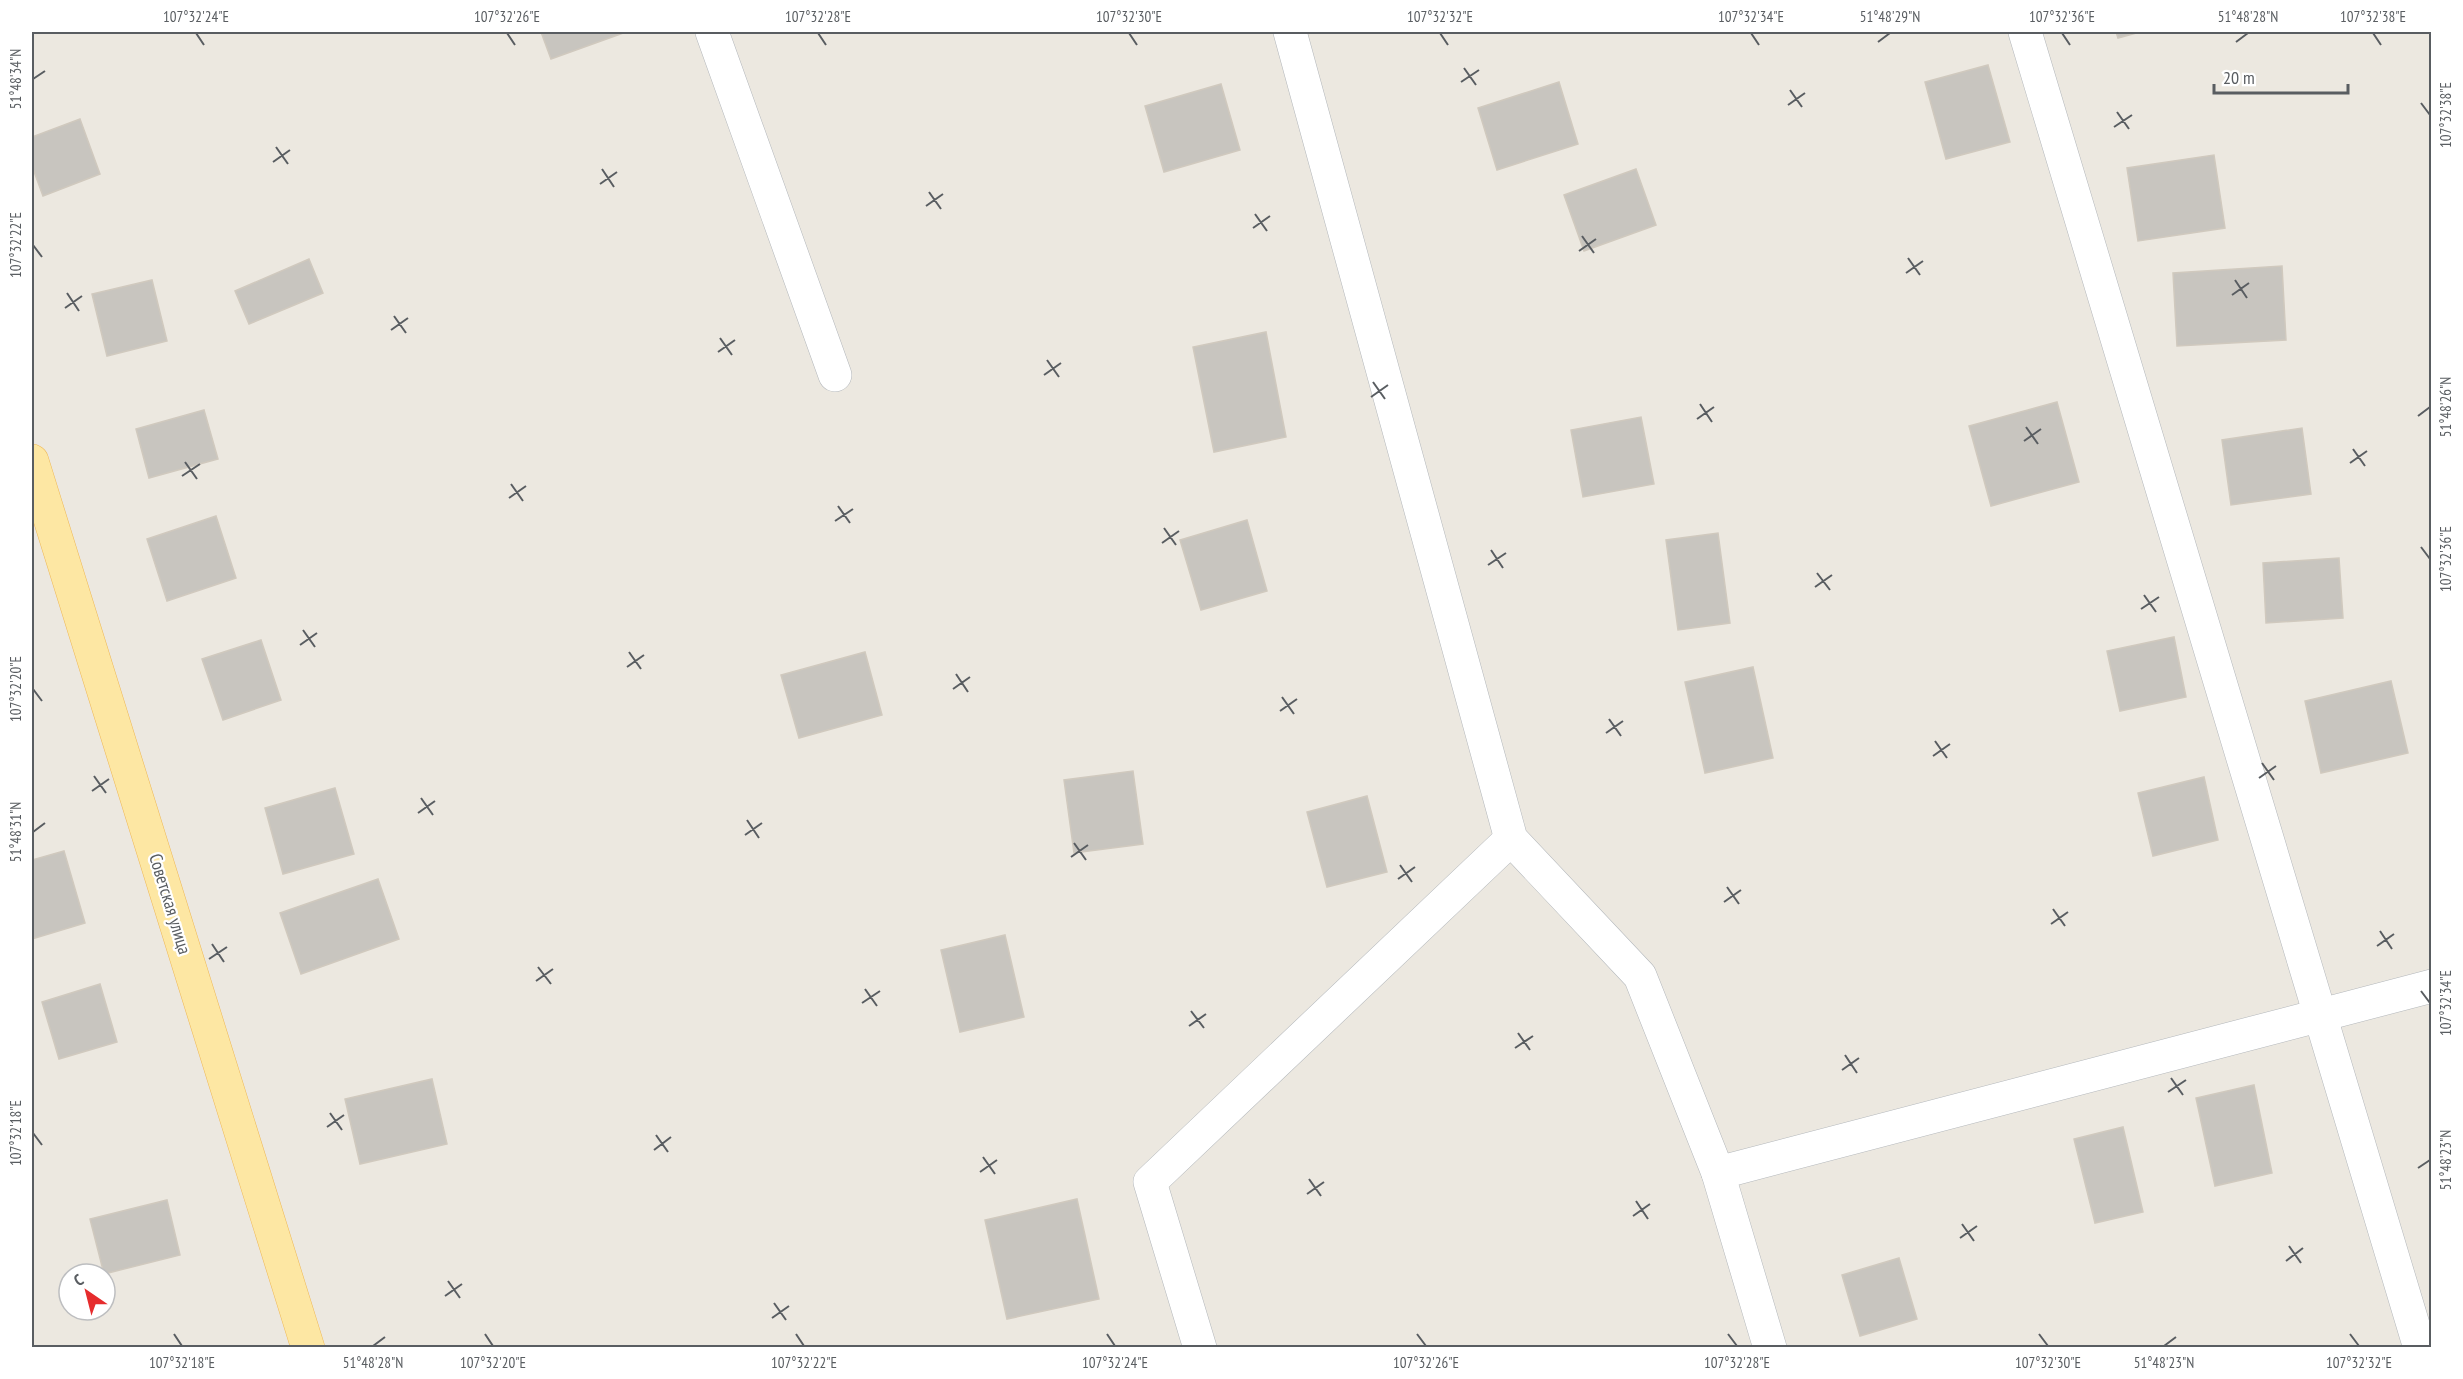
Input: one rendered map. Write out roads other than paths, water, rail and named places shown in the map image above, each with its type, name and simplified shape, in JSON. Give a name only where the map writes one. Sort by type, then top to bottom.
[{"type":"main road","name":"Советская улица","points":[[32,461],[308,1347]]},
{"type":"street","points":[[712,32],[835,375]]},
{"type":"street","points":[[1290,32],[1511,839],[1640,976],[1718,1173],[1770,1347]]},
{"type":"street","points":[[2025,32],[2420,1347]]},
{"type":"street","points":[[1200,1347],[1150,1182],[1511,839]]},
{"type":"street","points":[[1718,1173],[2432,986]]}]
